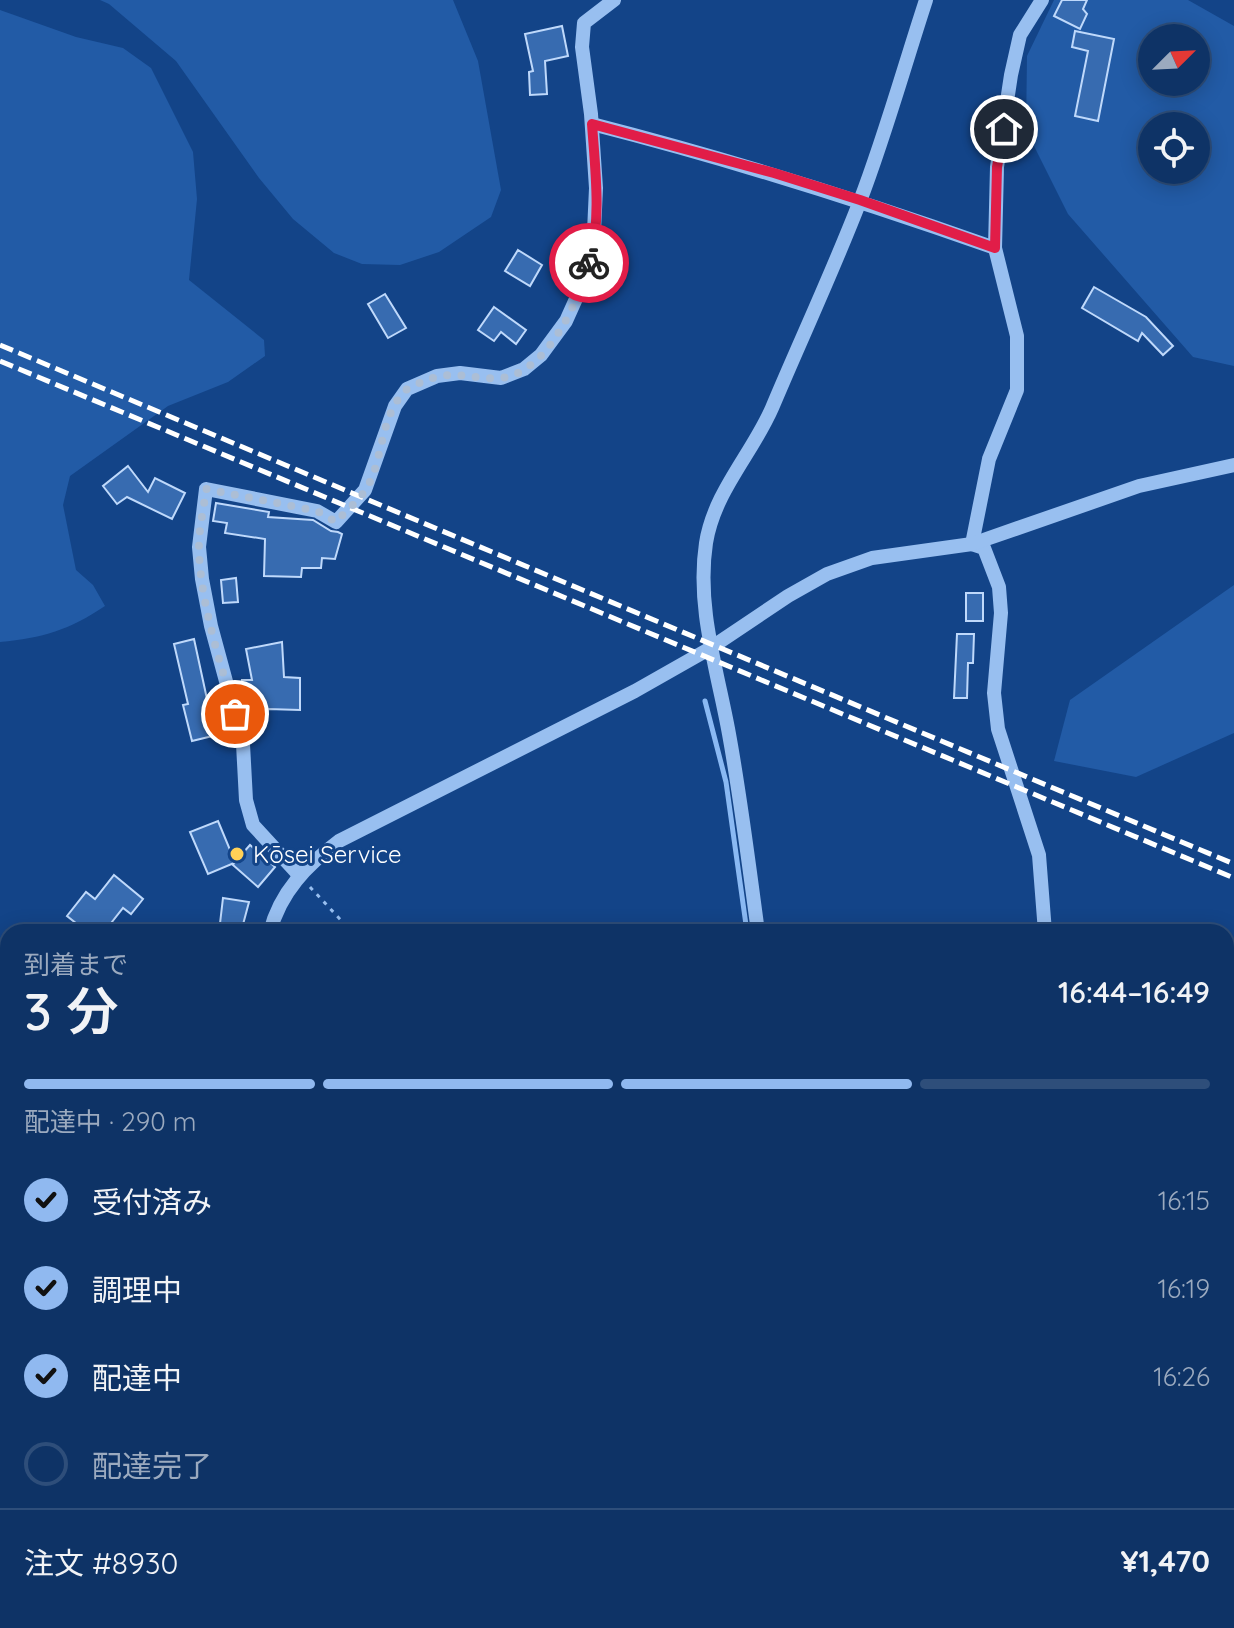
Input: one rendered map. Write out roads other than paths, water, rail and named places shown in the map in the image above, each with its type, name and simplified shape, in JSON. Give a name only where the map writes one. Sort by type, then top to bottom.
[{"type":"street","points":[[299,875],[253,825],[246,800],[243,744],[211,626],[202,579],[199,547],[206,489],[317,511],[336,522],[365,490],[395,406],[407,389],[437,376],[460,373],[501,378],[524,369],[541,355],[566,321],[593,253],[596,188],[582,47],[584,23],[614,0]]},
{"type":"street","points":[[757,924],[738,781],[721,687],[709,649],[704,574],[706,542],[716,510],[732,476],[768,416],[860,200],[926,0]]},
{"type":"street","points":[[972,544],[989,459],[1017,390],[1017,336],[995,248],[997,167],[1020,35],[1042,0]]},
{"type":"street","points":[[592,124],[716,156],[860,200],[995,248]]},
{"type":"street","points":[[273,924],[284,897],[299,875],[327,850],[361,828],[635,691],[709,649],[827,574],[872,558],[972,544],[1139,486],[1234,465]]},
{"type":"street","points":[[972,544],[984,548],[999,587],[1001,613],[994,693],[998,729],[1039,855],[1044,924]]},
{"type":"waterway","points":[[705,701],[726,782],[746,924]]},
{"type":"railway","points":[[0,345],[1234,864]]},
{"type":"railway","points":[[0,361],[1234,878]]},
{"type":"place","name":"Kōsei Service","points":[[237,854]]}]
